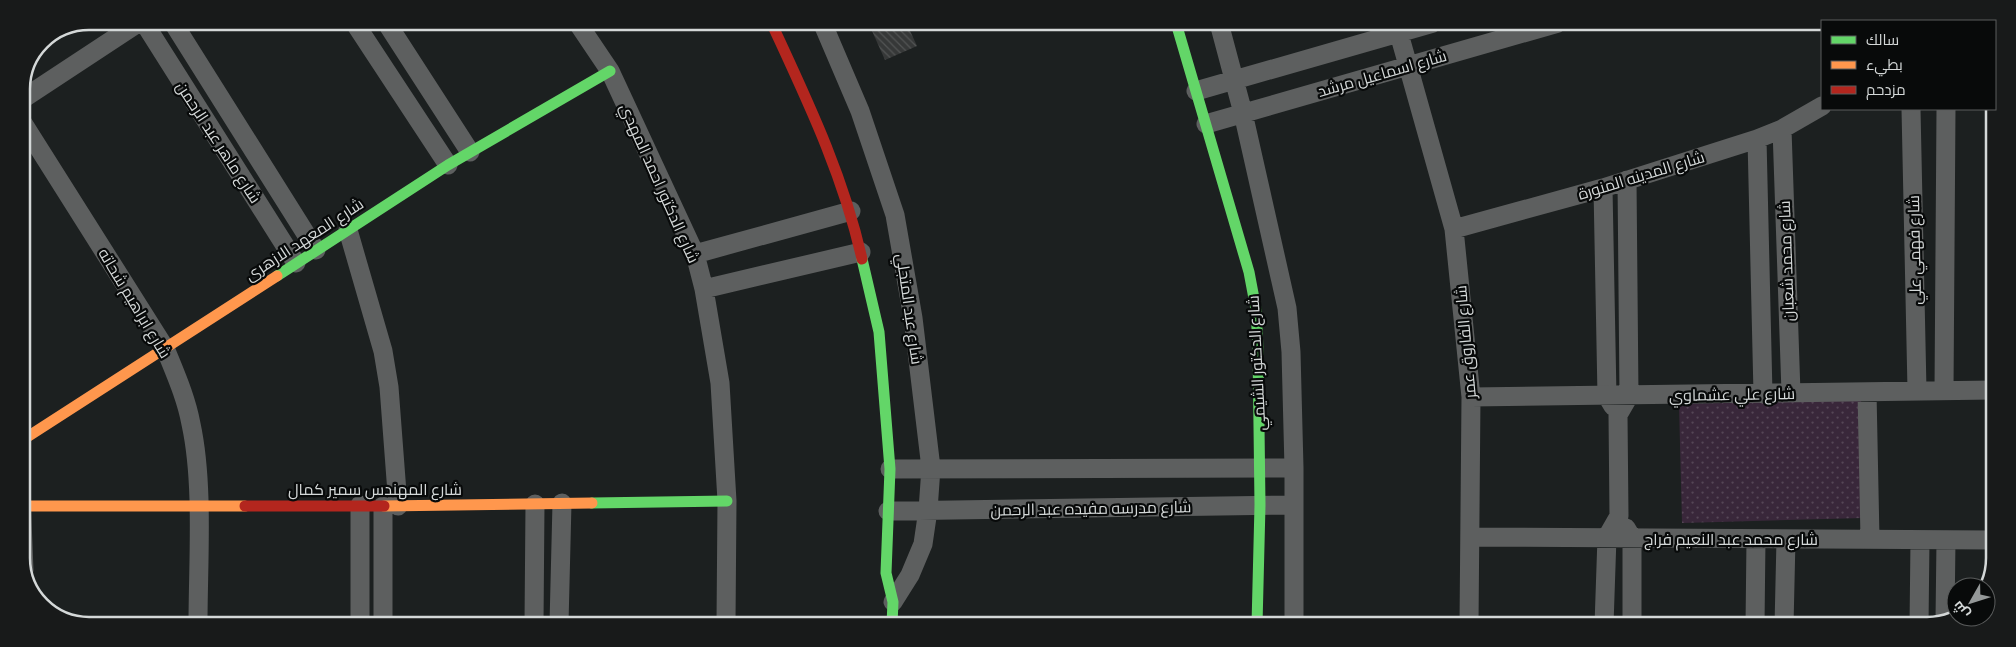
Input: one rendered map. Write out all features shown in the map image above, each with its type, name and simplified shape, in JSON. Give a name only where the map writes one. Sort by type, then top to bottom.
[{"type":"street","points":[[30,94],[128,30]]},
{"type":"street","name":"شارع ماهر عبد الرحمن","points":[[148,30],[296,263]]},
{"type":"street","name":"شارع ماهر عبد الرحمن","points":[[178,30],[316,250]]},
{"type":"street","points":[[359,30],[448,166]]},
{"type":"street","points":[[391,30],[470,152]]},
{"type":"street","name":"شارع الدكتور احمد المهدي","points":[[582,30],[610,72],[695,254],[704,289],[720,383],[727,501],[726,617]]},
{"type":"street","name":"شارع عبد المتجلي","points":[[775,30],[820,128],[851,212],[879,332],[890,469],[886,573],[893,602],[892,617]]},
{"type":"street","name":"شارع عبد المتجلي","points":[[825,30],[860,111],[895,215],[913,318],[930,468],[928,510],[923,544],[910,575],[893,602]]},
{"type":"street","name":"شارع الدكتور الشيمي","points":[[1178,30],[1253,290],[1257,329],[1260,469],[1257,617]]},
{"type":"street","name":"شارع الدكتور الشيمي","points":[[1221,30],[1244,113],[1287,308],[1291,352],[1294,468],[1294,617]]},
{"type":"street","name":"شارع اسماعيل مرشد","points":[[1196,91],[1391,30]]},
{"type":"street","name":"شارع الفاروق عمر","points":[[1398,30],[1454,229],[1471,397],[1469,617]]},
{"type":"street","name":"شارع اسماعيل مرشد","points":[[1206,124],[1534,30]]},
{"type":"street","name":"شارع المعهد الازهرى","points":[[30,435],[470,152],[610,72]]},
{"type":"street","name":"شارع المدينه المنورة","points":[[1454,229],[1603,188],[1757,138],[1782,129],[1821,107]]},
{"type":"street","name":"شارع فهمي علي","points":[[1911,110],[1917,390]]},
{"type":"street","name":"شارع فهمي علي","points":[[1944,390],[1946,110]]},
{"type":"street","name":"شارع محمد شعبان","points":[[1782,129],[1791,393]]},
{"type":"street","name":"شارع ابراهيم شحاته","points":[[30,134],[165,348],[181,385],[192,424],[197,464],[198,617]]},
{"type":"street","name":"شارع محمد شعبان","points":[[1757,138],[1763,394]]},
{"type":"street","points":[[1618,415],[1629,396],[1627,180]]},
{"type":"street","points":[[1603,188],[1607,396],[1618,415],[1619,516],[1632,538],[1632,617]]},
{"type":"street","points":[[695,254],[851,212]]},
{"type":"street","points":[[348,230],[383,351],[389,387],[391,506],[383,617]]},
{"type":"street","points":[[704,289],[861,252]]},
{"type":"street","name":"شارع علي عشماوي","points":[[1471,397],[1986,390]]},
{"type":"street","points":[[1867,392],[1870,539]]},
{"type":"street","points":[[890,469],[1294,468]]},
{"type":"street","name":"شارع المهندس سمير كمال","points":[[30,501],[198,505],[391,506],[727,501]]},
{"type":"street","points":[[534,617],[535,504]]},
{"type":"street","points":[[559,617],[562,504]]},
{"type":"street","points":[[360,505],[360,617]]},
{"type":"street","name":"شارع مدرسه مفيده عبد الرحمن","points":[[888,511],[1294,505]]},
{"type":"street","points":[[1604,617],[1606,537],[1619,516]]},
{"type":"street","name":"شارع محمد عبد النعيم فراج","points":[[1470,537],[1986,540]]},
{"type":"street","points":[[1755,617],[1756,539]]},
{"type":"street","points":[[1784,617],[1786,539]]},
{"type":"street","points":[[1918,617],[1920,540]]},
{"type":"street","points":[[1945,614],[1946,540]]},
{"type":"shaded area","points":[[1861,400],[1864,518],[1682,523],[1679,404]]},
{"type":"building","points":[[872,30],[910,30],[917,46],[885,60]]},
{"type":"traffic: fast","points":[[1178,30],[1249,272],[1256,309],[1260,505],[1257,617]]},
{"type":"traffic: fast","points":[[277,276],[448,165],[610,71]]},
{"type":"traffic: fast","points":[[862,259],[879,332],[890,469],[886,573],[893,602],[892,617]]},
{"type":"traffic: fast","points":[[592,503],[727,501]]},
{"type":"traffic: slow","points":[[30,435],[277,276]]},
{"type":"traffic: slow","points":[[384,506],[592,503]]},
{"type":"traffic: slow","points":[[30,506],[245,506]]},
{"type":"traffic: jam","points":[[775,30],[823,138],[845,197],[862,259]]},
{"type":"traffic: jam","points":[[245,506],[384,506]]}]
